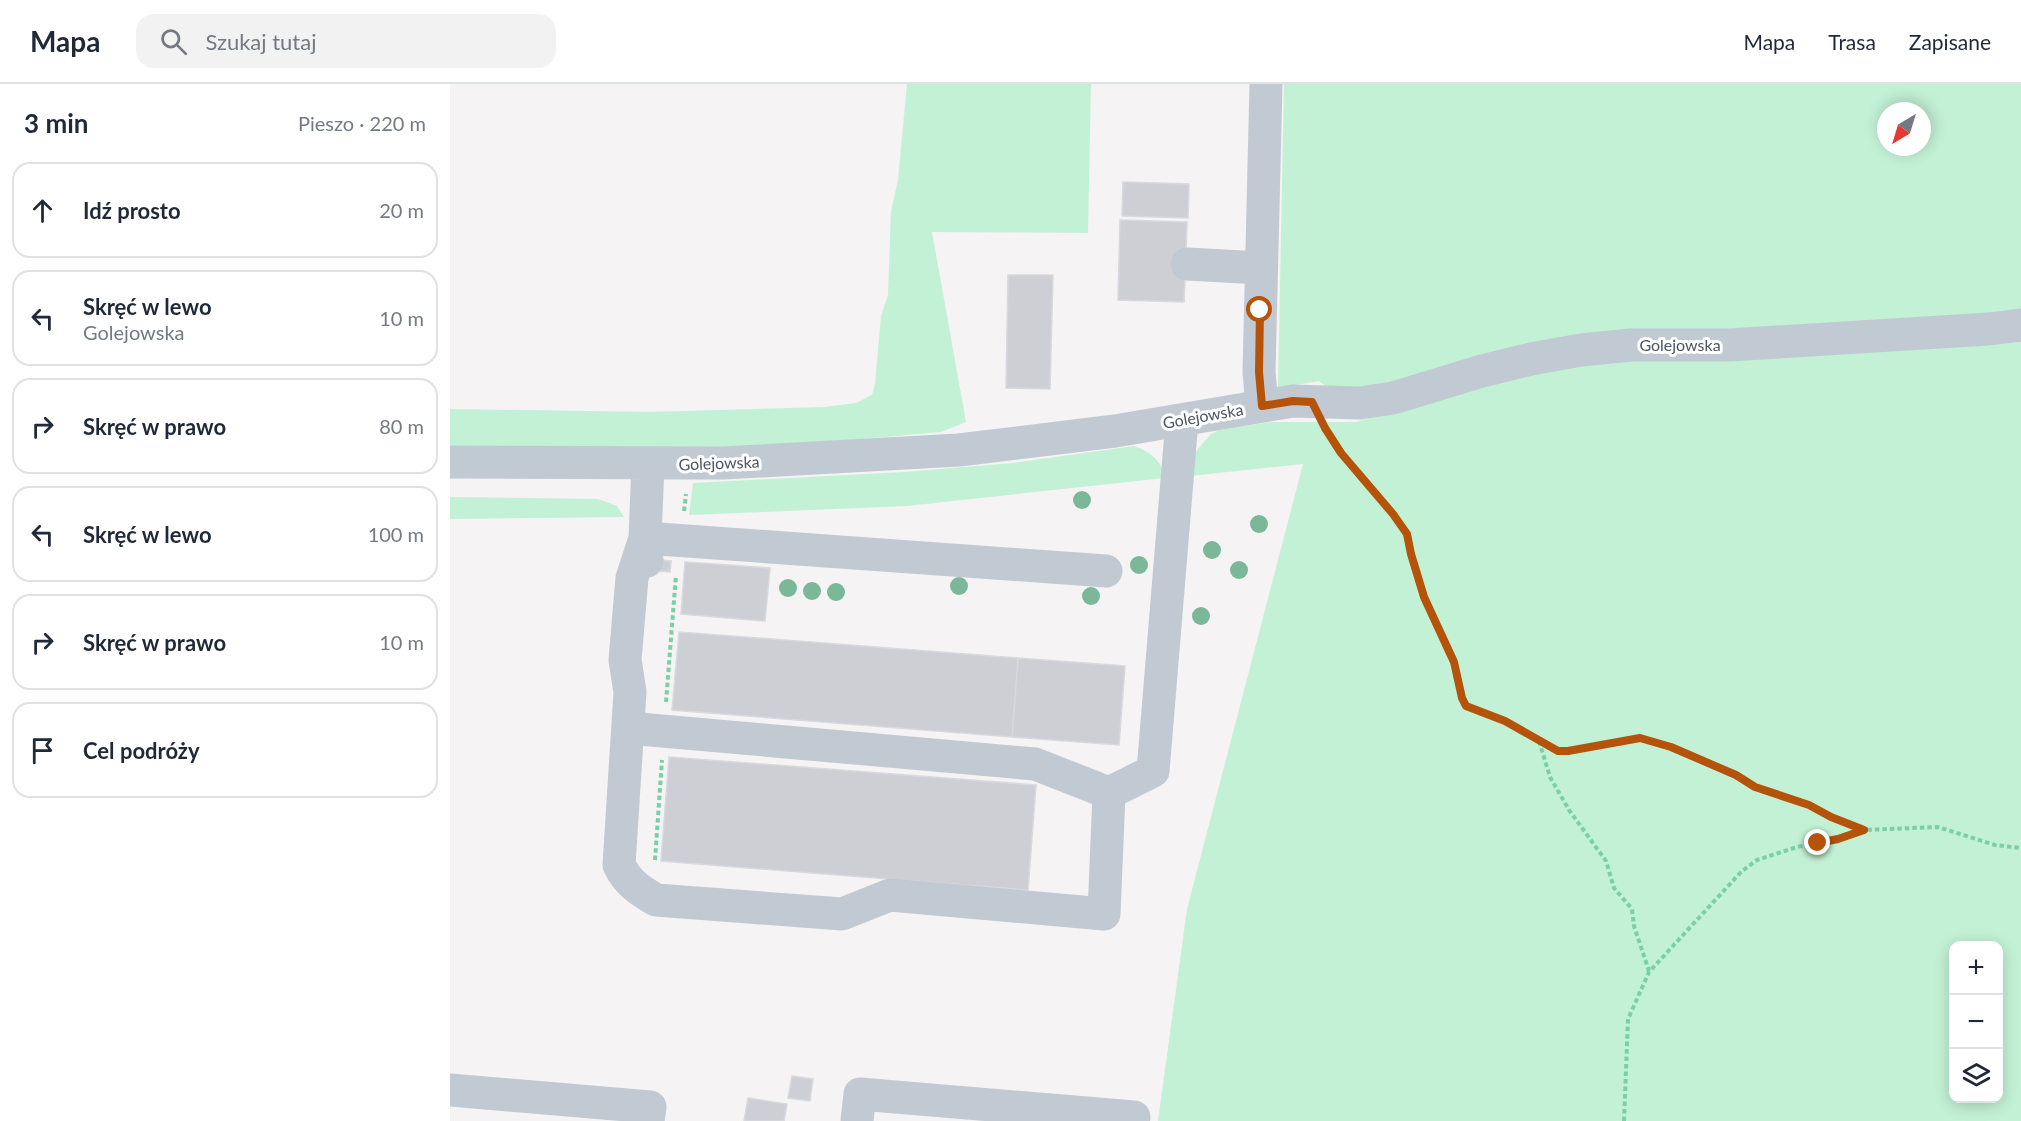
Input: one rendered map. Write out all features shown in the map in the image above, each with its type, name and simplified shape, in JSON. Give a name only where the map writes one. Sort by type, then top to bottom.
[{"type":"street","points":[[1262,406],[1259,372],[1266,84]]},
{"type":"street","points":[[1187,264],[1262,268]]},
{"type":"street","name":"Golejowska","points":[[450,462],[688,464],[958,450],[1067,438],[1293,401],[1360,403],[1393,398],[1531,358],[1581,350],[1651,344],[1729,345],[1989,330],[2021,325]]},
{"type":"street","points":[[628,728],[1035,764],[1109,793],[1153,771],[1182,420]]},
{"type":"street","points":[[648,464],[645,538],[650,579],[644,663],[630,692],[619,865],[626,879],[637,890],[656,900],[842,914],[890,895],[1104,914],[1109,793]]},
{"type":"street","points":[[645,538],[1106,572]]},
{"type":"street","points":[[450,1090],[650,1107],[648,1121]]},
{"type":"street","points":[[857,1121],[860,1094],[1134,1117],[1134,1121]]},
{"type":"path","points":[[1327,402],[1325,428],[1341,453],[1407,534],[1424,597],[1454,662],[1466,706],[1505,721],[1558,751],[1640,738],[1671,747],[1736,775],[1755,787],[1809,805],[1831,817],[1864,830]]},
{"type":"path","points":[[656,900],[655,859],[664,732],[688,464]]},
{"type":"path","points":[[1539,741],[1550,777],[1569,810],[1606,861],[1614,888],[1632,909],[1634,926],[1649,972]]},
{"type":"path","points":[[1624,1121],[1628,1019],[1649,972],[1741,872],[1757,860],[1864,830],[1938,827],[1995,844],[2021,848]]},
{"type":"green space","points":[[907,84],[1091,84],[1088,233],[932,232],[966,422],[941,432],[805,444],[707,448],[450,447],[450,409],[649,412],[824,407],[856,403],[872,395],[881,316],[888,295],[891,212],[898,180]]},
{"type":"green space","points":[[1284,84],[2021,84],[2021,317],[1811,334],[1404,387],[1327,387],[1319,381],[1278,388]]},
{"type":"green space","points":[[2021,333],[2021,1121],[1158,1121],[1187,909],[1303,464],[1190,476],[1192,460],[1197,450],[1211,434],[1219,430],[1271,422],[1356,422],[1573,360]]},
{"type":"green space","points":[[1134,446],[1154,458],[1161,466],[1165,478],[906,506],[689,515],[693,483],[904,472],[1013,463]]},
{"type":"green space","points":[[450,497],[598,499],[617,506],[624,517],[450,519]]},
{"type":"building","points":[[1123,182],[1189,184],[1188,218],[1122,216]]},
{"type":"building","points":[[1120,220],[1187,222],[1184,302],[1118,300]]},
{"type":"building","points":[[1008,275],[1053,275],[1050,389],[1006,388]]},
{"type":"building","points":[[660,560],[671,561],[670,572],[660,571]]},
{"type":"building","points":[[685,562],[770,568],[765,621],[681,614]]},
{"type":"building","points":[[679,632],[1018,658],[1012,737],[672,710]]},
{"type":"building","points":[[1018,658],[1125,666],[1119,745],[1012,737]]},
{"type":"building","points":[[669,757],[1036,785],[1028,890],[661,861]]},
{"type":"building","points":[[792,1076],[813,1079],[810,1101],[788,1098]]},
{"type":"building","points":[[748,1098],[787,1104],[784,1121],[744,1121]]},
{"type":"route","points":[[1260,310],[1259,372],[1262,406],[1293,401],[1312,402],[1341,453],[1407,534],[1424,597],[1454,662],[1466,706],[1505,721],[1558,751],[1640,738],[1671,747],[1736,775],[1755,787],[1809,805],[1831,817],[1864,830],[1818,843]]}]
